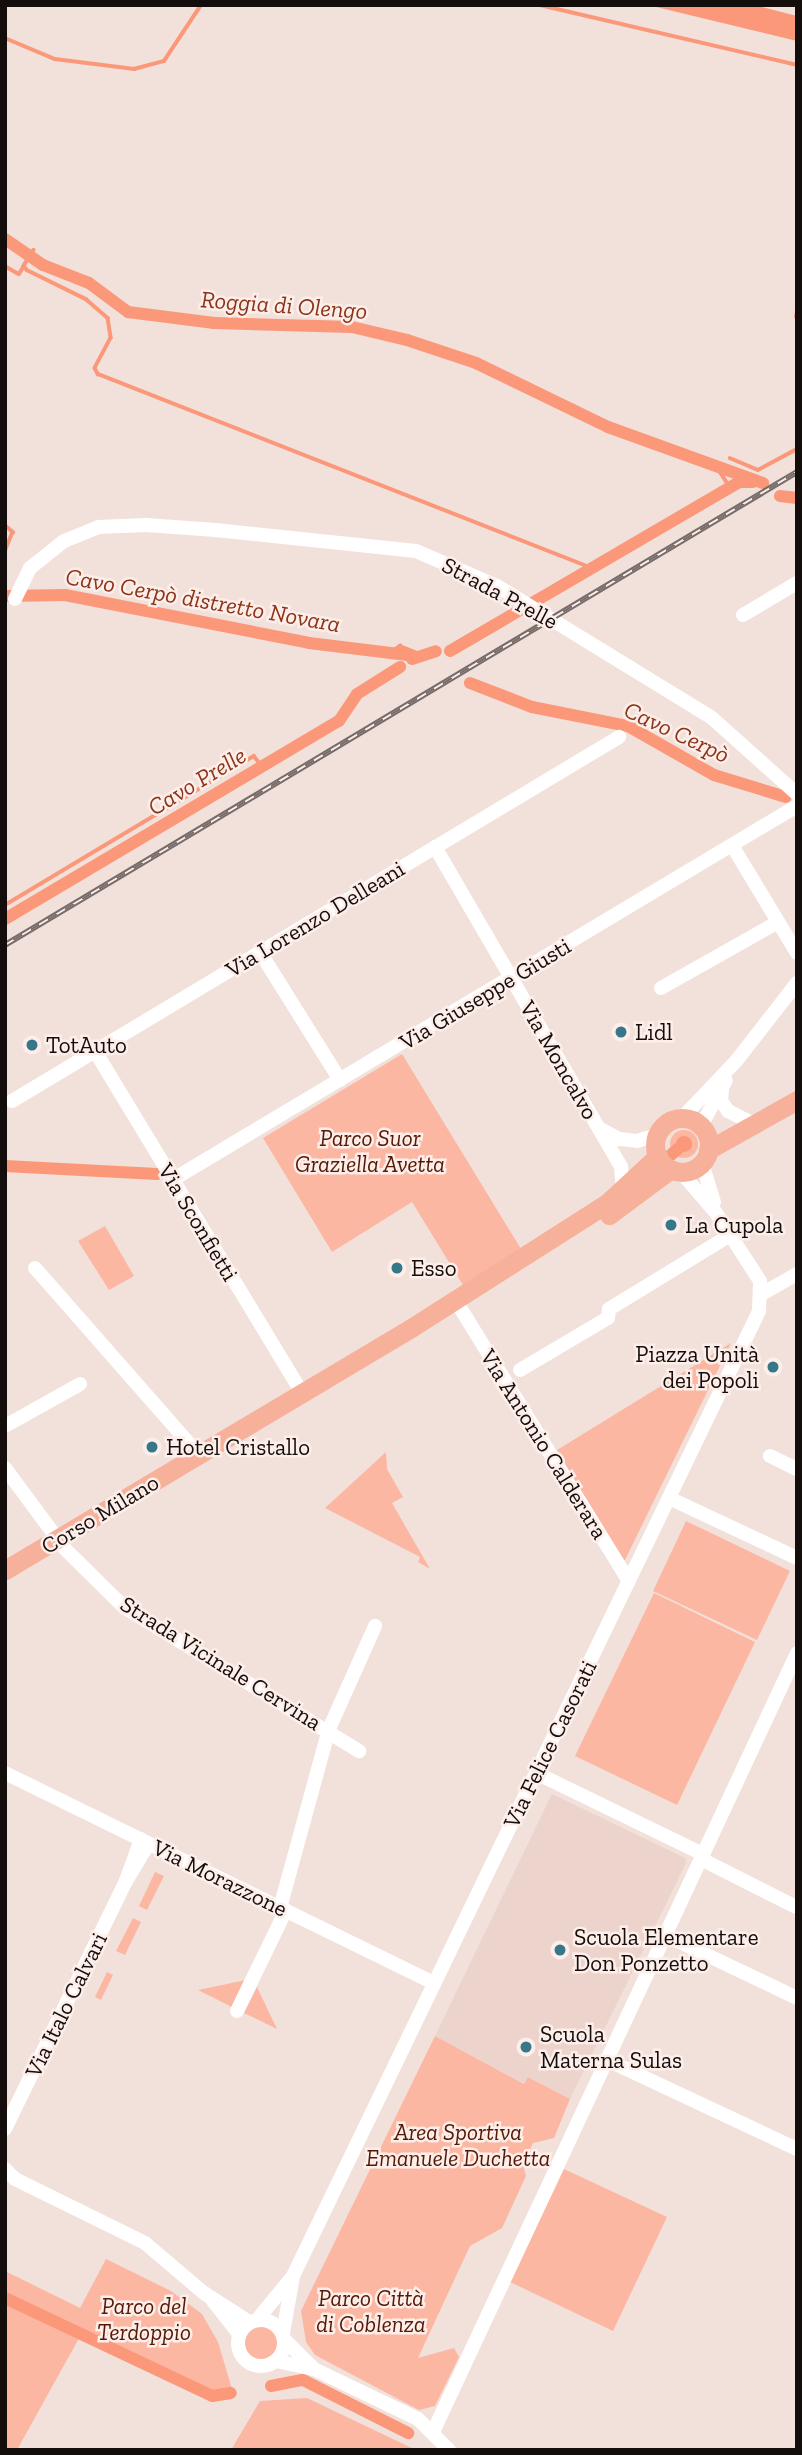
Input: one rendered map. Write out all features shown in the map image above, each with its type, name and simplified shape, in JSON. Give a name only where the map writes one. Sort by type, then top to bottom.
[{"type":"main road","points":[[664,1157],[705,1156],[797,1100]]},
{"type":"main road","points":[[703,1117],[715,1132],[775,1113]]},
{"type":"main road","points":[[645,1178],[664,1157],[666,1123],[682,1118],[703,1117]]},
{"type":"main road","points":[[703,1117],[705,1156]]},
{"type":"main road","name":"Corso Milano","points":[[5,1570],[411,1328],[606,1204],[623,1188],[645,1178]]},
{"type":"main road","name":"Corso Milano","points":[[411,1328],[459,1306],[614,1212],[645,1178]]},
{"type":"main road","points":[[459,1306],[458,1302],[604,1209],[606,1204]]},
{"type":"street","name":"Strada Prelle","points":[[15,596],[30,568],[64,541],[99,527],[146,524],[402,548],[497,586],[712,718],[797,794]]},
{"type":"street","points":[[743,615],[797,583]]},
{"type":"street","name":"Via Lorenzo Delleani","points":[[12,1101],[619,737]]},
{"type":"street","name":"Via Giuseppe Giusti","points":[[172,1180],[733,847],[797,806]]},
{"type":"street","name":"Via Moncalvo","points":[[435,847],[599,1131],[664,1157]]},
{"type":"street","points":[[733,847],[797,953]]},
{"type":"street","points":[[661,988],[778,922]]},
{"type":"street","points":[[260,952],[340,1080]]},
{"type":"street","points":[[703,1117],[737,1060],[797,983]]},
{"type":"street","name":"Via Sconfietti","points":[[95,1051],[302,1393]]},
{"type":"street","points":[[703,1117],[737,1060]]},
{"type":"street","points":[[722,1087],[721,1101],[728,1111],[750,1122]]},
{"type":"street","points":[[599,1131],[621,1167],[623,1188]]},
{"type":"street","points":[[705,1156],[716,1213]]},
{"type":"street","points":[[664,1157],[716,1213],[760,1282],[760,1295],[797,1274]]},
{"type":"street","points":[[520,1370],[608,1318],[609,1309],[730,1236]]},
{"type":"street","points":[[35,1268],[199,1455]]},
{"type":"street","name":"Via Felice Casorati","points":[[293,2276],[747,1338],[760,1295]]},
{"type":"street","name":"Via Antonio Calderara","points":[[459,1306],[629,1581]]},
{"type":"street","points":[[5,1426],[80,1384]]},
{"type":"street","points":[[770,1456],[797,1469]]},
{"type":"street","name":"Strada Vicinale Cervina","points":[[5,1468],[58,1539],[124,1608],[329,1729],[359,1751]]},
{"type":"street","points":[[669,1498],[797,1558]]},
{"type":"street","points":[[237,2011],[283,1909],[329,1729],[375,1626]]},
{"type":"street","points":[[433,2432],[797,1653]]},
{"type":"street","name":"Via Morazzone","points":[[5,1773],[434,1983]]},
{"type":"street","points":[[536,1773],[702,1856],[796,1907]]},
{"type":"street","name":"Via Italo Calvari","points":[[5,2129],[145,1841]]},
{"type":"street","points":[[665,1935],[797,1998]]},
{"type":"street","points":[[607,2060],[797,2149]]},
{"type":"street","points":[[8,2175],[145,2243],[212,2300],[239,2334],[238,2349],[247,2362],[262,2366],[276,2361],[314,2369],[418,2419],[449,2450]]},
{"type":"street","points":[[239,2334],[293,2276]]},
{"type":"street","points":[[276,2361],[284,2337],[293,2276]]},
{"type":"street","points":[[212,2300],[253,2321],[272,2322],[314,2369]]},
{"type":"shaded area","points":[[648,5],[754,5],[797,16],[797,41]]},
{"type":"shaded area","points":[[684,1136],[692,1144],[684,1152],[676,1144]]},
{"type":"shaded area","name":"Scuola Elementare Don Ponzetto","points":[[552,1794],[685,1858],[686,1863],[570,2099],[529,2077],[525,2084],[435,2036]]},
{"type":"green space","name":"Parco Suor Graziella Avetta","points":[[402,1054],[521,1249],[463,1285],[412,1202],[332,1252],[263,1138]]},
{"type":"green space","points":[[684,1130],[694,1134],[698,1144],[694,1154],[684,1158],[674,1154],[670,1144],[674,1134]]},
{"type":"green space","points":[[105,1226],[134,1276],[109,1290],[78,1241]]},
{"type":"green space","points":[[731,1343],[625,1560],[621,1560],[557,1450]]},
{"type":"green space","points":[[386,1452],[387,1469],[403,1497],[392,1503],[430,1569],[418,1562],[420,1557],[325,1508]]},
{"type":"green space","points":[[686,1521],[790,1571],[757,1640],[653,1591]]},
{"type":"green space","points":[[654,1593],[755,1642],[677,1805],[575,1756]]},
{"type":"green space","points":[[155,1872],[164,1876],[147,1910],[139,1906]]},
{"type":"green space","points":[[133,1918],[141,1922],[125,1955],[116,1951]]},
{"type":"green space","points":[[107,1972],[113,1975],[101,2000],[95,1997]]},
{"type":"green space","points":[[246,1980],[232,2007],[198,1990]]},
{"type":"green space","points":[[257,1987],[277,2029],[244,2013]]},
{"type":"green space","points":[[435,2036],[524,2084],[528,2077],[570,2099],[554,2138],[533,2143],[523,2165],[526,2176],[502,2228],[470,2246],[418,2358],[454,2348],[459,2357],[435,2406],[419,2410],[315,2355],[306,2342],[301,2311]]},
{"type":"green space","points":[[564,2169],[667,2217],[613,2331],[510,2282]]},
{"type":"green space","name":"Parco del Terdoppio","points":[[106,2259],[171,2291],[202,2314],[218,2342],[232,2389],[204,2392],[83,2331],[17,2450],[5,2450],[5,2271],[80,2308]]},
{"type":"green space","points":[[261,2326],[274,2331],[279,2344],[274,2357],[261,2362],[248,2357],[243,2344],[248,2331]]},
{"type":"green space","points":[[307,2398],[416,2450],[231,2450],[260,2401]]},
{"type":"waterway","points":[[5,38],[55,59],[134,69],[164,61],[201,5]]},
{"type":"waterway","points":[[540,5],[797,65]]},
{"type":"waterway","name":"Roggia di Olengo","points":[[5,239],[43,265],[89,283],[128,312],[214,323],[352,327],[407,340],[476,363],[608,427],[763,483]]},
{"type":"waterway","points":[[34,250],[24,266],[27,270],[86,299],[108,318],[111,338],[95,368],[98,374],[592,568]]},
{"type":"waterway","points":[[5,266],[19,274],[24,266]]},
{"type":"waterway","points":[[796,317],[797,312]]},
{"type":"waterway","points":[[730,458],[758,470],[797,449]]},
{"type":"waterway","points":[[715,464],[730,487]]},
{"type":"waterway","name":"Cavo Prelle","points":[[450,651],[739,482],[753,482]]},
{"type":"waterway","name":"Cavo Prelle","points":[[780,496],[797,498]]},
{"type":"waterway","name":"Cavo Cerpò distretto Novara","points":[[5,525],[13,532],[5,552]]},
{"type":"waterway","name":"Cavo Cerpò distretto Novara","points":[[5,596],[65,595],[309,643],[407,655]]},
{"type":"waterway","points":[[393,651],[400,646],[420,654]]},
{"type":"waterway","name":"Cavo Prelle","points":[[412,659],[436,651]]},
{"type":"waterway","name":"Cavo Prelle","points":[[5,919],[339,721],[357,694],[400,667]]},
{"type":"waterway","name":"Cavo Cerpò","points":[[470,683],[532,707],[628,726],[714,775],[786,797]]},
{"type":"waterway","points":[[5,905],[254,756],[263,767]]},
{"type":"waterway","points":[[657,1167],[678,1149]]},
{"type":"waterway","points":[[5,1166],[157,1174]]},
{"type":"waterway","points":[[5,2298],[212,2396],[231,2393]]},
{"type":"waterway","points":[[271,2386],[303,2380],[408,2433]]},
{"type":"railway","points":[[5,945],[797,472]]},
{"type":"place","name":"Lidl","points":[[621,1032]]},
{"type":"place","name":"TotAuto","points":[[32,1045]]},
{"type":"place","name":"La Cupola","points":[[671,1225]]},
{"type":"place","name":"Esso","points":[[397,1268]]},
{"type":"place","name":"Piazza Unità dei Popoli","points":[[773,1367]]},
{"type":"place","name":"Hotel Cristallo","points":[[152,1447]]},
{"type":"place","name":"Scuola Elementare Don Ponzetto","points":[[560,1950]]},
{"type":"place","name":"Scuola Materna Sulas","points":[[526,2047]]},
{"type":"park label","name":"Area Sportiva Emanuele Duchetta","points":[[458,2145]]},
{"type":"park label","name":"Parco Città di Coblenza","points":[[371,2311]]}]
